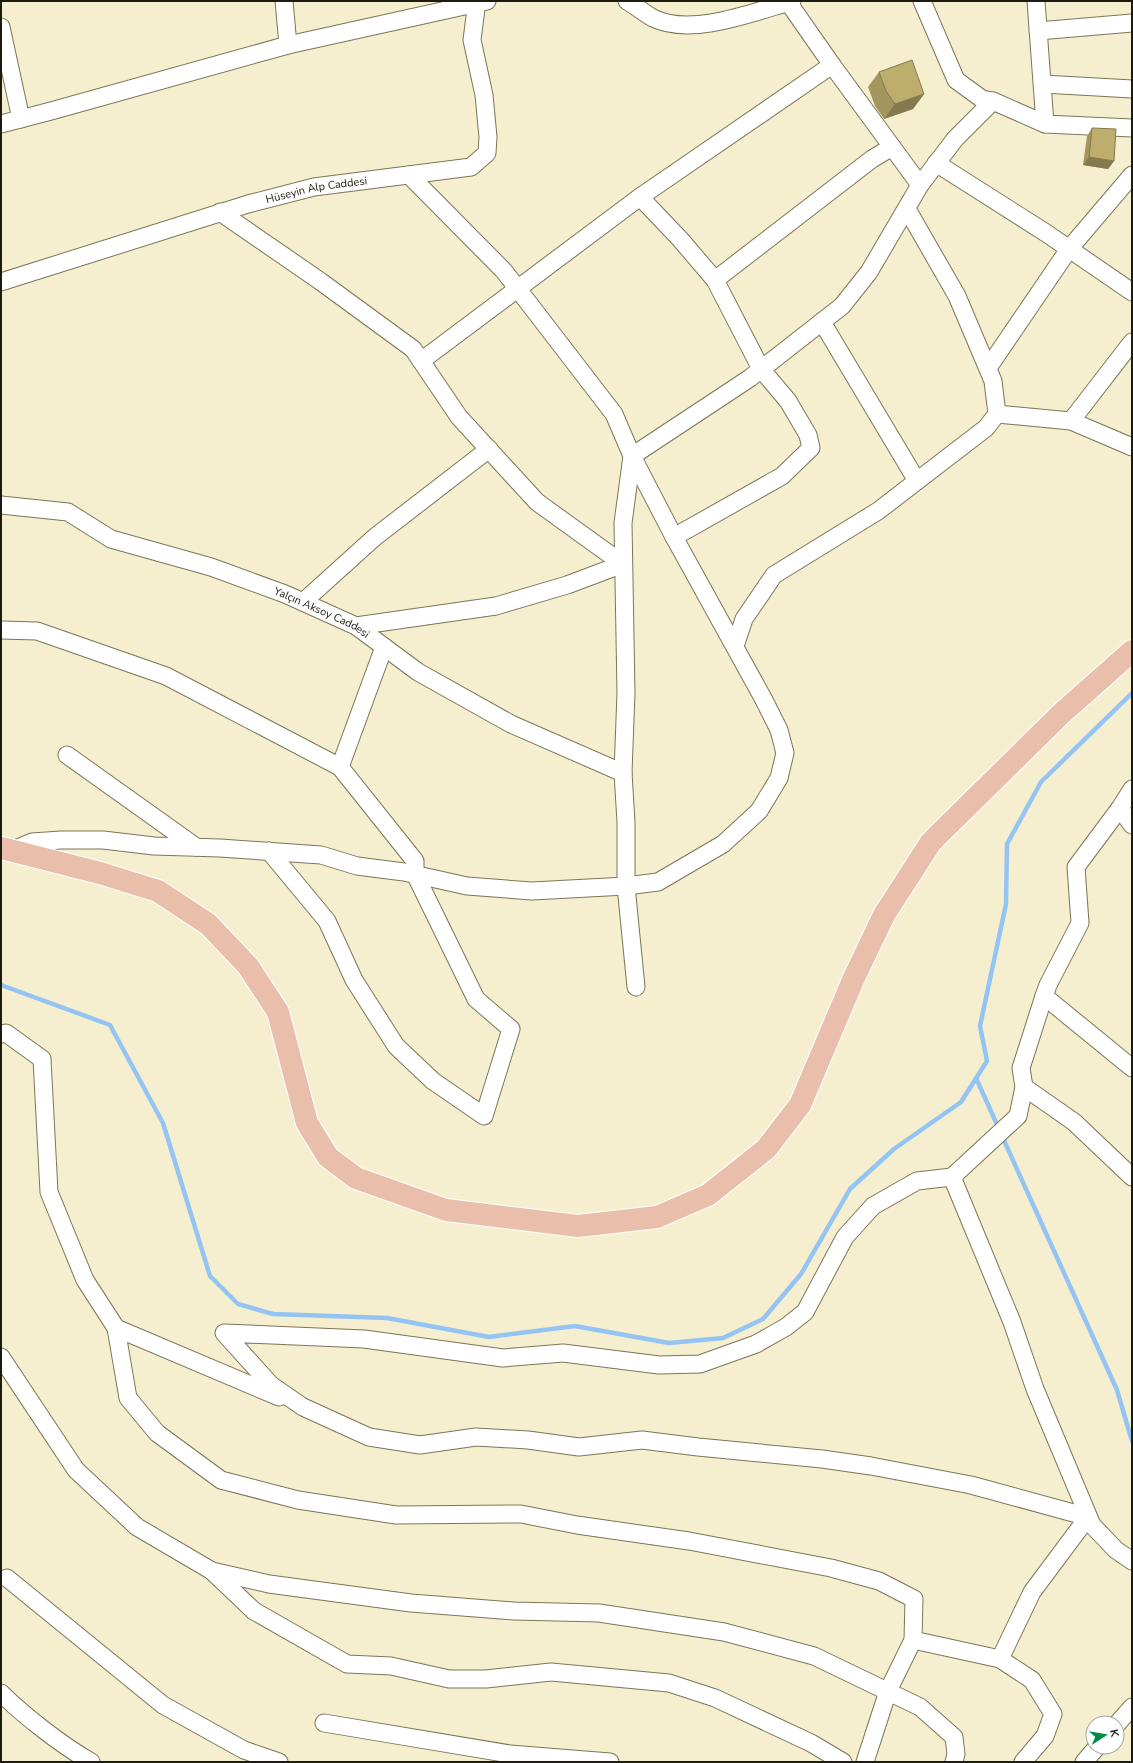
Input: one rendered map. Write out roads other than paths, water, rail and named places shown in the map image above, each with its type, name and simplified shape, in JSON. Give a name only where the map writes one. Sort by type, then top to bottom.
[{"type":"main road","points":[[7,849],[158,891],[208,924],[248,966],[278,1012],[307,1123],[328,1157],[356,1178],[446,1210],[578,1226],[657,1217],[708,1195],[766,1149],[800,1105],[853,980],[884,915],[932,842],[1061,714],[1132,651]]},
{"type":"street","points":[[284,1],[288,45]]},
{"type":"street","points":[[627,1],[654,18],[684,26],[723,21],[790,2],[832,65],[920,185]]},
{"type":"street","points":[[922,1],[956,80],[982,99],[993,101],[1045,124],[1132,128]]},
{"type":"street","points":[[1036,1],[1045,124]]},
{"type":"street","points":[[1,124],[288,45],[480,2]]},
{"type":"street","name":"Hüseyin Alp Caddesi","points":[[1,282],[220,212],[314,187],[472,167],[487,153],[488,138],[484,95],[472,40],[480,2]]},
{"type":"street","points":[[1038,32],[1132,23]]},
{"type":"street","points":[[1,27],[21,119]]},
{"type":"street","points":[[421,361],[640,197],[832,65]]},
{"type":"street","points":[[1043,84],[1132,89]]},
{"type":"street","points":[[636,987],[626,886],[626,822],[623,773],[626,693],[623,522],[632,456],[761,369],[842,306],[869,272],[920,185],[954,139],[993,101]]},
{"type":"street","points":[[715,280],[872,159],[892,146]]},
{"type":"street","points":[[936,164],[1069,249],[1132,292]]},
{"type":"street","points":[[988,368],[1069,249],[1132,175]]},
{"type":"street","points":[[7,849],[32,842],[103,840],[154,846],[196,847],[321,855],[357,866],[415,874],[467,886],[532,891],[626,886],[658,882],[723,844],[758,811],[779,778],[785,753],[778,730],[674,537],[632,456],[614,414],[504,271],[409,176]]},
{"type":"street","points":[[640,197],[680,238],[715,280],[761,369],[788,401],[808,435],[811,448],[782,476],[674,537]]},
{"type":"street","points":[[734,646],[744,619],[774,575],[878,512],[986,428],[997,414],[993,381],[988,368],[956,296],[907,209]]},
{"type":"street","points":[[220,212],[320,281],[413,349],[459,417],[537,502],[623,564]]},
{"type":"street","points":[[822,322],[917,481]]},
{"type":"street","points":[[1071,421],[1132,342]]},
{"type":"street","points":[[997,414],[1071,421],[1132,447]]},
{"type":"street","points":[[302,602],[375,538],[489,449]]},
{"type":"street","name":"Yalçın Aksoy Caddesi","points":[[1,505],[68,512],[111,539],[212,567],[285,594],[356,626],[418,672],[511,724],[623,773]]},
{"type":"street","points":[[356,626],[496,606],[567,585],[623,564]]},
{"type":"street","points":[[1,630],[37,632],[166,676],[340,767],[415,861],[415,874],[476,999],[511,1029],[484,1116],[433,1082],[396,1046],[354,980],[327,921],[269,851]]},
{"type":"street","points":[[340,767],[384,647]]},
{"type":"street","points":[[67,755],[196,847]]},
{"type":"street","points":[[302,1407],[271,1385],[224,1333],[364,1340],[503,1358],[563,1353],[659,1365],[700,1364],[756,1344],[786,1327],[805,1312],[845,1237],[873,1206],[917,1181],[952,1177],[981,1148],[1018,1116],[1024,1087],[1021,1068],[1044,996],[1048,985],[1080,923],[1076,867],[1120,808],[1132,789]]},
{"type":"street","points":[[1120,808],[1132,826]]},
{"type":"street","points":[[1044,996],[1132,1068]]},
{"type":"street","points":[[1,1034],[6,1033],[42,1059],[49,1192],[85,1280],[116,1328],[128,1398],[158,1433],[221,1480],[298,1500],[388,1513],[521,1514],[577,1525],[689,1541],[831,1568],[878,1581],[914,1599],[913,1640],[888,1692],[864,1762]]},
{"type":"street","points":[[1024,1087],[1074,1122],[1132,1176]]},
{"type":"street","points":[[952,1177],[1012,1322],[1035,1389],[1088,1517],[1092,1525],[1116,1550],[1132,1561]]},
{"type":"street","points":[[116,1328],[369,1437],[420,1445],[476,1437],[528,1440],[579,1447],[642,1440],[698,1447],[822,1458],[971,1485],[1088,1517]]},
{"type":"street","points":[[1,1357],[76,1470],[137,1527],[212,1570],[254,1611],[347,1664],[391,1666],[449,1679],[486,1679],[551,1672],[669,1683],[715,1698],[811,1743],[843,1762]]},
{"type":"street","points":[[1000,1659],[1032,1592],[1088,1517]]},
{"type":"street","points":[[212,1570],[269,1584],[411,1603],[514,1611],[599,1613],[724,1632],[814,1656],[920,1707],[954,1737],[956,1754],[954,1762]]},
{"type":"street","points":[[7,1578],[163,1705],[244,1750],[280,1762]]},
{"type":"street","points":[[913,1640],[1000,1659],[1032,1680],[1053,1714],[1045,1736],[1023,1762]]},
{"type":"street","points":[[1,1693],[13,1705],[78,1755],[91,1762]]},
{"type":"street","points":[[1125,1715],[1132,1707]]},
{"type":"street","points":[[324,1723],[510,1754],[610,1762]]},
{"type":"waterway","points":[[1,985],[110,1025],[163,1123],[210,1276],[238,1304],[273,1314],[387,1318],[489,1337],[575,1326],[669,1343],[723,1338],[763,1319],[801,1274],[850,1189],[894,1149],[961,1102],[987,1061],[980,1026],[1006,904],[1007,844],[1041,782],[1132,693]]},
{"type":"waterway","points":[[976,1078],[999,1129]]},
{"type":"waterway","points":[[1002,1136],[1117,1390],[1132,1441]]}]
